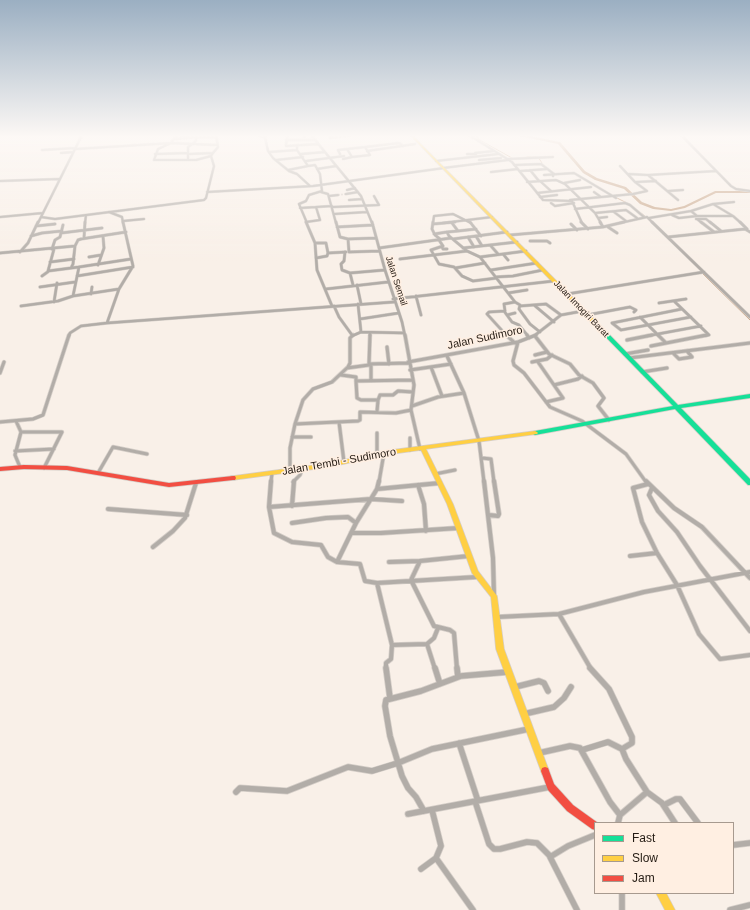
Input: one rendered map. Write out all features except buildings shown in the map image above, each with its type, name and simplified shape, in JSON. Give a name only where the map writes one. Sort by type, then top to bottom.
[{"type":"main road","name":"Jalan Imogiri Barat","points":[[452,177],[526,251],[582,311],[750,483]]},
{"type":"main road","name":"Jalan Tembi - Sudimoro","points":[[0,469],[20,467],[67,468],[169,485],[196,483],[290,471],[344,462],[377,454],[422,449],[587,425],[677,407],[750,396]]},
{"type":"main road","points":[[422,449],[440,483],[477,577],[494,596],[499,644],[523,714],[551,787],[570,808],[594,825]]},
{"type":"main road","points":[[662,894],[670,910]]},
{"type":"street","points":[[41,217],[52,219],[202,200],[206,198],[211,177]]},
{"type":"street","points":[[301,177],[310,186]]},
{"type":"street","points":[[320,177],[322,185],[321,192]]},
{"type":"street","name":"Jalan Semail","points":[[346,177],[362,199],[373,225],[388,282],[399,313],[404,333],[408,362],[413,380],[412,408],[422,449]]},
{"type":"street","points":[[207,192],[322,185],[375,177]]},
{"type":"street","points":[[524,177],[544,200],[583,200],[612,195],[633,194],[647,190],[635,182],[632,177]]},
{"type":"street","points":[[537,177],[557,195],[560,200]]},
{"type":"street","points":[[582,177],[616,198]]},
{"type":"street","points":[[651,177],[678,200]]},
{"type":"street","points":[[722,177],[733,188],[750,191]]},
{"type":"street","points":[[0,181],[59,179],[28,243],[20,252]]},
{"type":"street","points":[[527,182],[556,180],[562,183],[583,200],[595,213],[603,227]]},
{"type":"street","points":[[562,183],[580,180]]},
{"type":"street","points":[[635,182],[656,181]]},
{"type":"street","points":[[537,193],[591,187]]},
{"type":"street","points":[[348,190],[355,188]]},
{"type":"street","points":[[668,191],[683,190]]},
{"type":"street","points":[[352,335],[333,306],[317,270],[315,243],[300,208],[300,204],[306,201],[309,195],[321,192],[328,193],[340,238],[376,238]]},
{"type":"street","points":[[346,194],[358,192]]},
{"type":"street","points":[[594,192],[601,197]]},
{"type":"street","points":[[329,196],[338,195]]},
{"type":"street","points":[[540,196],[557,195]]},
{"type":"street","points":[[300,208],[365,206],[379,204],[374,196]]},
{"type":"street","points":[[349,200],[362,199]]},
{"type":"street","points":[[569,200],[574,203],[580,221],[588,229]]},
{"type":"street","points":[[316,258],[326,256],[328,253],[379,250],[439,240],[476,236],[603,227],[637,218],[672,215],[713,204],[734,202]]},
{"type":"street","points":[[551,203],[554,206],[574,203]]},
{"type":"street","points":[[575,209],[623,203],[629,204],[668,237],[750,317]]},
{"type":"street","points":[[713,204],[733,216],[750,232]]},
{"type":"street","points":[[608,205],[626,221]]},
{"type":"street","points":[[306,222],[320,220],[316,207]]},
{"type":"street","points":[[595,213],[628,210],[637,218]]},
{"type":"street","points":[[691,211],[714,232]]},
{"type":"street","points":[[107,323],[119,289],[132,267],[123,221],[120,215],[110,212]]},
{"type":"street","points":[[334,214],[367,212]]},
{"type":"street","points":[[0,217],[43,213]]},
{"type":"street","points":[[442,247],[432,228],[434,216],[453,214],[469,221],[481,236]]},
{"type":"street","points":[[84,238],[86,215]]},
{"type":"street","points":[[672,215],[679,218],[693,216],[733,216]]},
{"type":"street","points":[[71,221],[73,216]]},
{"type":"street","points":[[598,218],[607,217]]},
{"type":"street","points":[[697,217],[706,220],[720,231]]},
{"type":"street","points":[[433,224],[492,218]]},
{"type":"street","points":[[123,221],[144,219]]},
{"type":"street","points":[[452,223],[458,231]]},
{"type":"street","points":[[36,226],[55,224]]},
{"type":"street","points":[[571,224],[577,230]]},
{"type":"street","points":[[48,271],[47,270],[53,257],[55,240],[60,238],[63,225]]},
{"type":"street","points":[[337,227],[373,225]]},
{"type":"street","points":[[608,226],[617,233]]},
{"type":"street","points":[[31,236],[40,235],[42,233],[102,228]]},
{"type":"street","points":[[434,234],[476,229]]},
{"type":"street","points":[[668,237],[747,229]]},
{"type":"street","points":[[75,231],[75,236],[80,239]]},
{"type":"street","points":[[71,268],[74,259],[75,246],[80,239],[126,232]]},
{"type":"street","points":[[447,232],[452,239],[466,251],[480,257],[515,302],[520,306],[548,305],[561,315],[582,311]]},
{"type":"street","points":[[530,233],[536,240]]},
{"type":"street","points":[[98,265],[104,248],[103,236]]},
{"type":"street","points":[[476,236],[482,246]]},
{"type":"street","points":[[468,237],[474,247]]},
{"type":"street","points":[[348,239],[349,252]]},
{"type":"street","points":[[530,241],[547,241],[550,243]]},
{"type":"street","points":[[463,248],[517,242]]},
{"type":"street","points":[[315,243],[326,243],[328,253]]},
{"type":"street","points":[[0,254],[75,246]]},
{"type":"street","points":[[491,246],[498,254]]},
{"type":"street","points":[[447,249],[443,249],[442,247],[432,248],[433,254],[439,264],[455,268],[485,263]]},
{"type":"street","points":[[400,259],[466,251]]},
{"type":"street","points":[[480,257],[526,251]]},
{"type":"street","points":[[345,252],[344,261],[341,264],[342,270],[350,273],[385,270]]},
{"type":"street","points":[[503,254],[508,260]]},
{"type":"street","points":[[89,257],[101,255]]},
{"type":"street","points":[[50,262],[74,259]]},
{"type":"street","points":[[42,276],[48,271],[98,265],[131,259]]},
{"type":"street","points":[[491,270],[537,263]]},
{"type":"street","points":[[73,296],[79,267]]},
{"type":"street","points":[[77,276],[132,267]]},
{"type":"street","points":[[515,267],[521,274]]},
{"type":"street","points":[[455,268],[462,276],[473,280],[497,278],[543,270]]},
{"type":"street","points":[[567,294],[703,272]]},
{"type":"street","points":[[350,273],[355,285],[359,304],[361,332]]},
{"type":"street","points":[[0,422],[37,418],[43,415],[68,337],[72,331],[82,326],[359,304],[416,296],[554,281]]},
{"type":"street","points":[[40,287],[75,282]]},
{"type":"street","points":[[326,289],[388,282]]},
{"type":"street","points":[[54,302],[57,284]]},
{"type":"street","points":[[91,294],[92,287]]},
{"type":"street","points":[[21,306],[54,302],[73,296],[119,289]]},
{"type":"street","points":[[508,293],[527,290]]},
{"type":"street","points":[[416,296],[421,315]]},
{"type":"street","points":[[659,304],[686,299]]},
{"type":"street","points":[[652,346],[708,335],[708,333],[701,326],[674,301]]},
{"type":"street","points":[[515,302],[504,304],[506,313],[514,324],[520,325],[529,338]]},
{"type":"street","points":[[534,305],[554,322]]},
{"type":"street","points":[[520,306],[519,309],[529,322],[540,332]]},
{"type":"street","points":[[587,315],[626,309],[630,312],[634,312],[640,317],[666,343]]},
{"type":"street","points":[[682,309],[612,323],[620,330],[649,326],[691,317]]},
{"type":"street","points":[[514,313],[489,312],[487,314],[503,333],[516,343],[513,361],[514,365],[524,374],[552,409],[571,415],[587,425],[628,456],[648,484],[674,508],[702,527],[748,573],[750,578]]},
{"type":"street","points":[[360,319],[399,313]]},
{"type":"street","name":"Jalan Sudimoro","points":[[347,368],[408,362],[516,343],[535,336],[561,315]]},
{"type":"street","points":[[627,340],[701,326]]},
{"type":"street","points":[[352,335],[361,332],[404,333]]},
{"type":"street","points":[[370,333],[371,380]]},
{"type":"street","points":[[290,471],[290,448],[292,437],[303,400],[308,396],[310,391],[329,384],[341,375],[347,368],[350,363],[350,338],[352,335]]},
{"type":"street","points":[[535,336],[547,352],[570,364],[582,376],[592,383],[603,396],[604,400],[598,403],[598,406],[609,420]]},
{"type":"street","points":[[627,356],[687,351],[750,342]]},
{"type":"street","points":[[387,347],[389,364]]},
{"type":"street","points":[[627,356],[648,350]]},
{"type":"street","points":[[673,352],[679,359],[692,357],[687,351]]},
{"type":"street","points":[[535,355],[547,352]]},
{"type":"street","points":[[532,362],[547,359],[552,355]]},
{"type":"street","points":[[446,356],[464,392],[479,441],[489,515],[494,569],[494,596]]},
{"type":"street","points":[[0,373],[4,362]]},
{"type":"street","points":[[538,362],[563,398]]},
{"type":"street","points":[[410,370],[451,364]]},
{"type":"street","points":[[431,367],[442,396]]},
{"type":"street","points":[[642,372],[667,368]]},
{"type":"street","points":[[341,375],[356,377],[357,398],[361,400],[378,400]]},
{"type":"street","points":[[554,385],[578,379],[582,376]]},
{"type":"street","points":[[356,381],[413,380]]},
{"type":"street","points":[[377,412],[380,395],[393,395],[398,391],[413,392]]},
{"type":"street","points":[[295,424],[358,421],[360,420],[360,412],[396,413],[442,396],[464,392]]},
{"type":"street","points":[[546,402],[568,397]]},
{"type":"street","points":[[16,421],[21,432],[15,452],[15,456],[20,467]]},
{"type":"street","points":[[339,422],[344,462]]},
{"type":"street","points":[[21,432],[62,432],[44,468]]},
{"type":"street","points":[[377,433],[377,454]]},
{"type":"street","points":[[292,437],[311,437]]},
{"type":"street","points":[[410,438],[410,450]]},
{"type":"street","points":[[98,473],[113,447],[148,454]]},
{"type":"street","points":[[15,452],[54,449]]},
{"type":"street","points":[[337,562],[356,523],[377,489],[382,471],[384,453]]},
{"type":"street","points":[[482,458],[491,459],[499,514],[498,516],[489,515]]},
{"type":"street","points":[[292,506],[294,482],[300,475],[302,469]]},
{"type":"street","points":[[435,474],[455,470]]},
{"type":"street","points":[[272,473],[269,507],[271,526],[275,534],[292,542],[320,545],[328,557],[337,562],[360,564],[364,580],[377,583],[477,577]]},
{"type":"street","points":[[153,547],[177,527],[187,514],[196,483]]},
{"type":"street","points":[[377,489],[440,483]]},
{"type":"street","points":[[648,484],[634,487],[632,489],[642,522],[657,553],[677,585],[699,634],[719,659],[723,660],[750,655]]},
{"type":"street","points":[[418,485],[424,504],[426,530]]},
{"type":"street","points":[[652,488],[649,494],[650,500],[660,514],[677,532],[750,631]]},
{"type":"street","points":[[269,507],[370,499],[402,501]]},
{"type":"street","points":[[108,508],[187,514]]},
{"type":"street","points":[[292,523],[326,518],[348,517],[356,523]]},
{"type":"street","points":[[351,533],[459,528]]},
{"type":"street","points":[[630,556],[657,553]]},
{"type":"street","points":[[389,562],[469,556]]},
{"type":"street","points":[[411,580],[420,560]]},
{"type":"street","points":[[497,617],[560,614],[677,585],[748,573]]},
{"type":"street","points":[[411,580],[432,622],[438,628],[450,630],[454,634],[458,677]]},
{"type":"street","points":[[377,583],[392,645],[391,659],[386,663],[390,698]]},
{"type":"street","points":[[560,614],[593,673],[609,689],[632,737],[632,743],[622,749]]},
{"type":"street","points":[[392,645],[427,644],[434,638],[438,628]]},
{"type":"street","points":[[427,644],[440,684]]},
{"type":"street","points":[[424,811],[406,784],[398,762],[390,736],[385,706],[386,700],[416,693],[458,677],[508,672]]},
{"type":"street","points":[[514,687],[539,681],[544,683],[548,690]]},
{"type":"street","points":[[523,714],[554,707],[564,698],[571,687]]},
{"type":"street","points":[[236,792],[240,788],[287,791],[348,767],[372,771],[425,751],[529,729]]},
{"type":"street","points":[[582,750],[608,742],[622,749],[626,759],[647,792],[660,800],[674,822]]},
{"type":"street","points":[[459,743],[489,844],[494,849],[500,849],[527,842],[537,843],[550,856],[552,863],[577,910]]},
{"type":"street","points":[[538,754],[570,746],[577,746],[582,750],[610,802],[620,815]]},
{"type":"street","points":[[408,814],[551,787]]},
{"type":"street","points":[[618,822],[620,815],[647,792]]},
{"type":"street","points":[[664,805],[676,799],[680,800],[697,822]]},
{"type":"street","points":[[421,869],[436,858],[441,846],[432,810]]},
{"type":"street","points":[[550,856],[568,846],[594,835]]},
{"type":"street","points":[[734,845],[750,843]]},
{"type":"street","points":[[436,858],[471,905],[473,910]]},
{"type":"street","points":[[622,894],[622,910]]},
{"type":"street","points":[[730,910],[750,905]]},
{"type":"waterway","points":[[593,177],[625,188],[641,203],[654,208],[671,210],[685,207],[715,192],[750,192]]},
{"type":"waterway","points":[[617,198],[631,205]]},
{"type":"waterway","points":[[641,213],[646,217]]},
{"type":"waterway","points":[[702,273],[750,320]]},
{"type":"tunnel","points":[[338,195],[346,194]]},
{"type":"traffic: fast","points":[[599,327],[750,483]]},
{"type":"traffic: fast","points":[[535,433],[677,407],[750,396]]},
{"type":"traffic: slow","points":[[453,177],[599,327]]},
{"type":"traffic: slow","points":[[233,478],[330,465],[384,453],[535,433]]},
{"type":"traffic: slow","points":[[423,449],[450,504],[475,573],[494,596],[500,649],[545,771]]},
{"type":"traffic: slow","points":[[662,894],[670,910]]},
{"type":"traffic: jam","points":[[0,469],[24,467],[67,468],[169,485],[233,478]]},
{"type":"traffic: jam","points":[[545,771],[551,787],[570,808],[594,825]]}]
